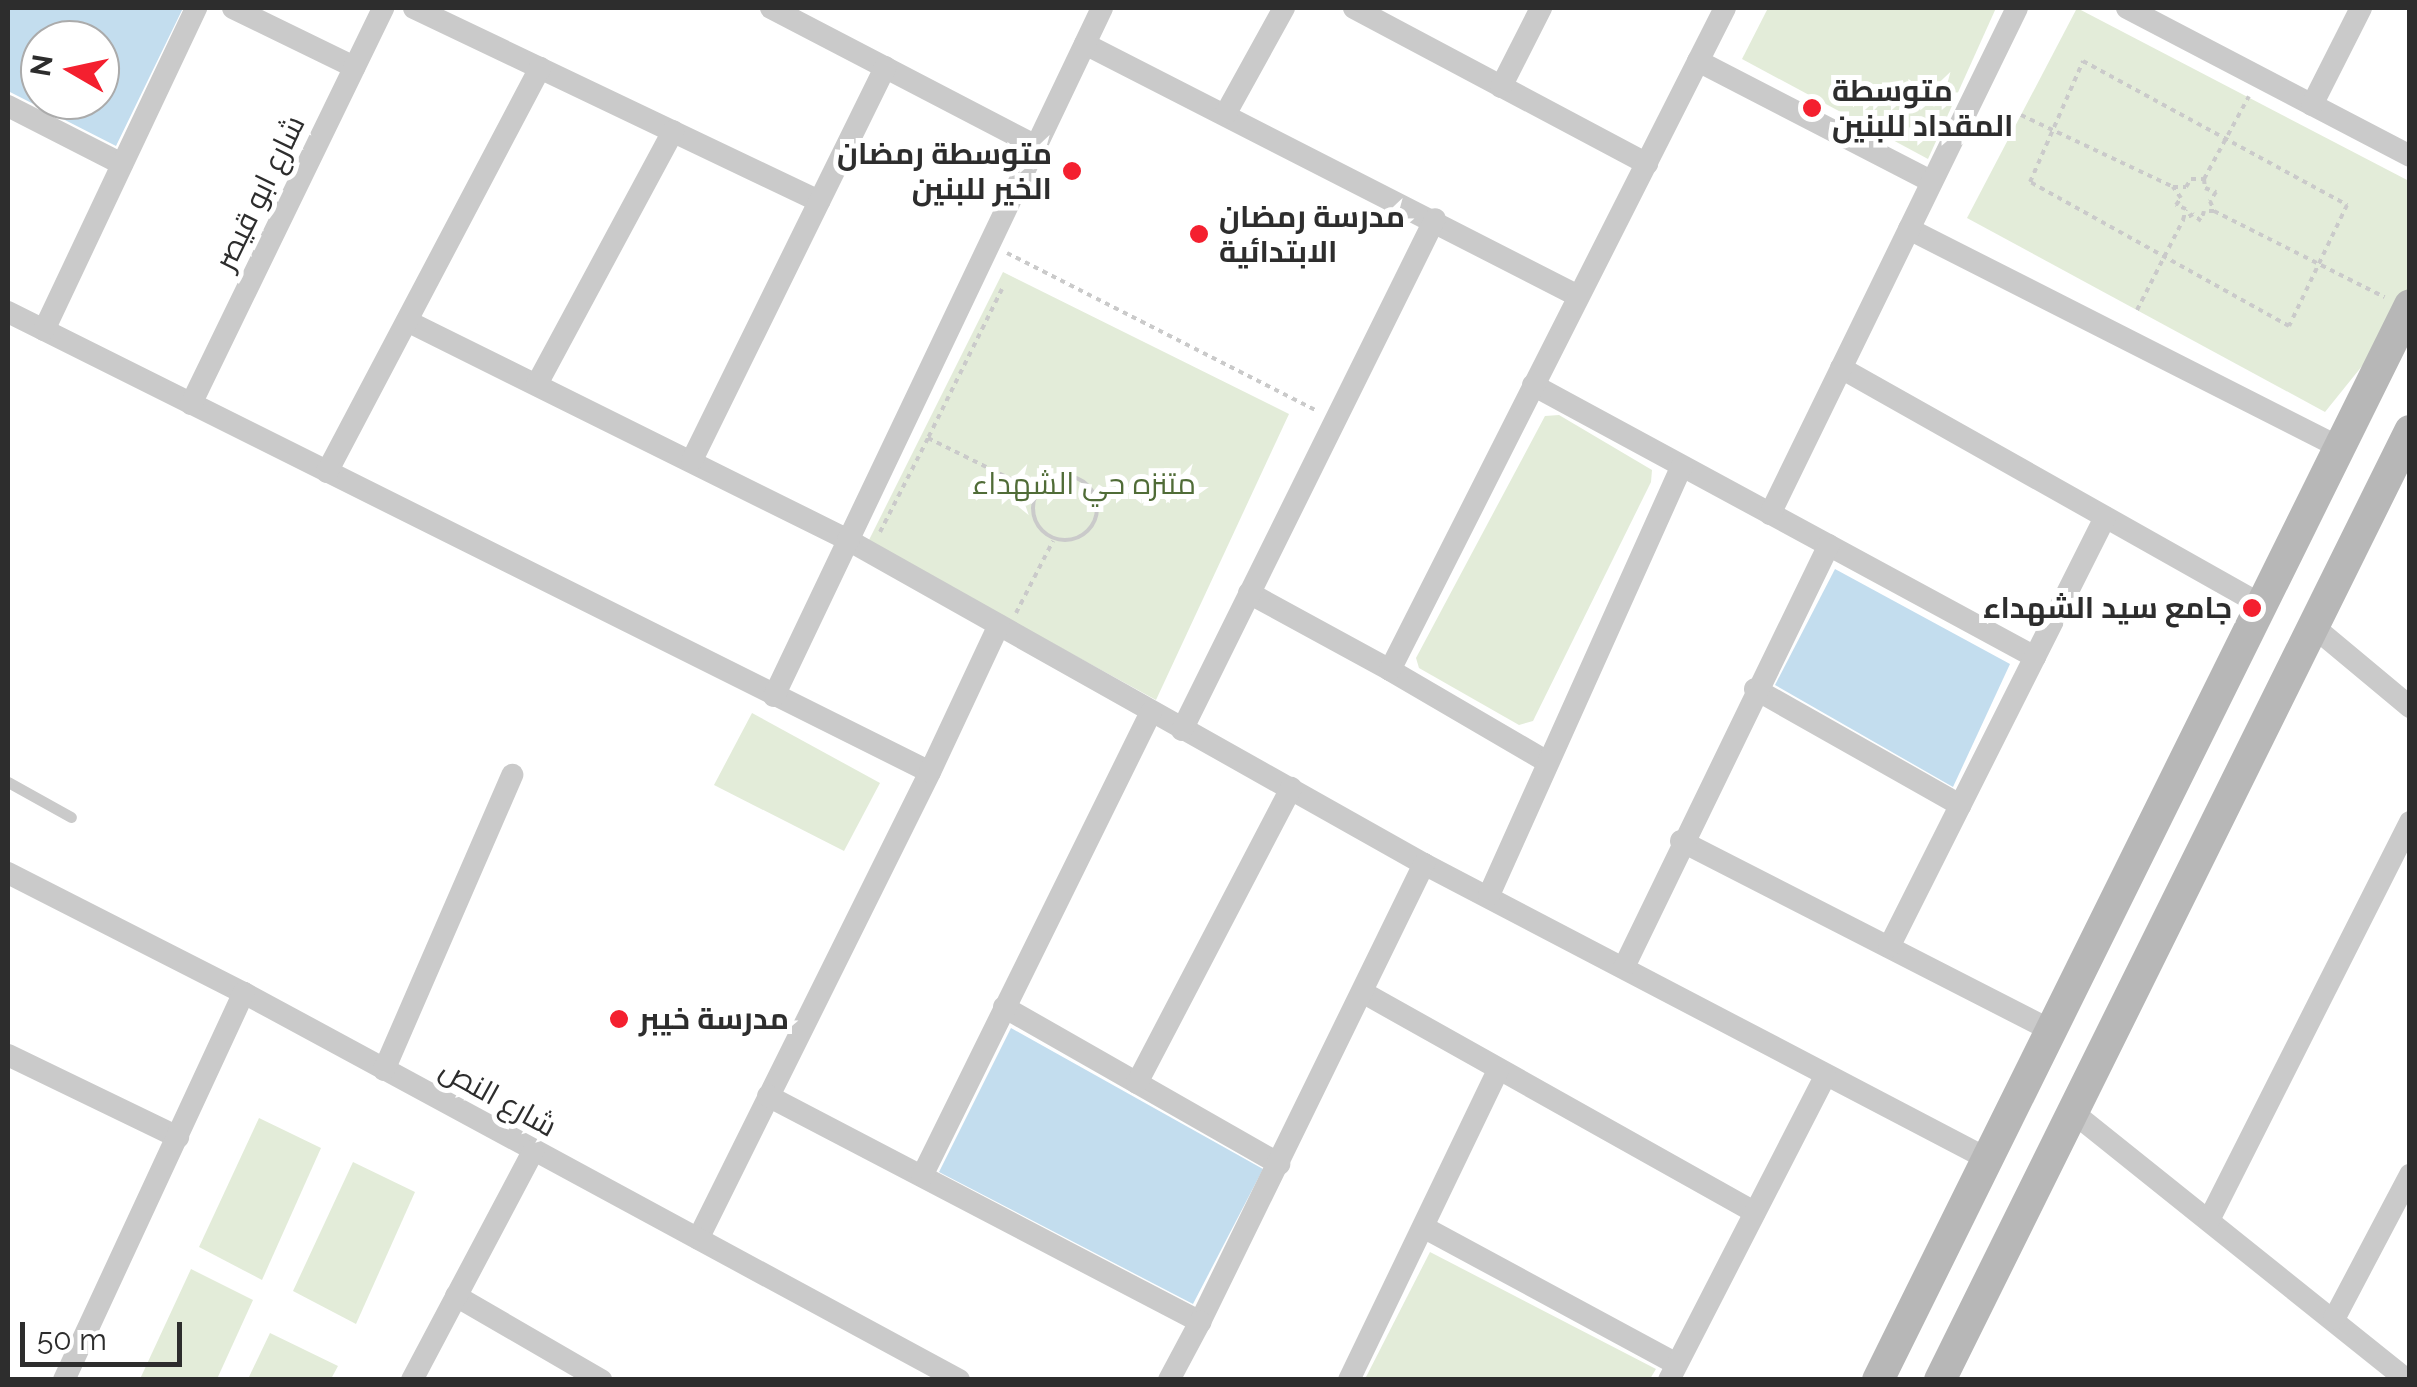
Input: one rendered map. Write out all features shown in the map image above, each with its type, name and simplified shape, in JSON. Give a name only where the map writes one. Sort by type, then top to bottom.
[{"type":"main road","points":[[1878,1380],[2408,307]]},
{"type":"main road","points":[[1940,1380],[2070,1110],[2314,627],[2399,482],[2410,431]]},
{"type":"main road","points":[[2340,448],[2399,482]]},
{"type":"street","points":[[44,330],[196,8]]},
{"type":"street","points":[[234,8],[354,67]]},
{"type":"street","name":"شارع ابو قيصر","points":[[192,404],[383,8]]},
{"type":"street","points":[[414,8],[820,201]]},
{"type":"street","points":[[772,8],[1036,146]]},
{"type":"street","points":[[774,696],[1102,8]]},
{"type":"street","points":[[1226,113],[1284,8]]},
{"type":"street","points":[[1354,8],[1647,164]]},
{"type":"street","points":[[1501,88],[1542,8]]},
{"type":"street","points":[[1390,670],[1726,8]]},
{"type":"street","points":[[1770,514],[2017,8]]},
{"type":"street","points":[[2126,8],[2410,156]]},
{"type":"street","points":[[2312,105],[2361,8]]},
{"type":"street","points":[[1085,44],[1434,219],[1578,296]]},
{"type":"street","points":[[1698,61],[1932,182]]},
{"type":"street","points":[[692,460],[886,67]]},
{"type":"street","points":[[327,472],[540,68]]},
{"type":"street","points":[[8,106],[122,164]]},
{"type":"street","points":[[538,384],[673,132]]},
{"type":"street","points":[[1182,730],[1332,419],[1434,219]]},
{"type":"street","points":[[1909,229],[2340,448]]},
{"type":"street","points":[[8,312],[930,772]]},
{"type":"street","points":[[407,321],[848,540],[1424,864],[1986,1158]]},
{"type":"street","points":[[1841,368],[2261,605]]},
{"type":"street","points":[[1533,386],[2035,657]]},
{"type":"street","points":[[1489,895],[1544,760],[1682,466]]},
{"type":"street","points":[[1889,947],[2105,517]]},
{"type":"street","points":[[1624,966],[1755,689],[1830,545]]},
{"type":"street","points":[[1249,593],[1544,760]]},
{"type":"street","points":[[2314,627],[2410,707]]},
{"type":"street","points":[[698,1239],[1003,628]]},
{"type":"street","points":[[1755,689],[1960,806]]},
{"type":"street","points":[[922,1176],[1151,712]]},
{"type":"street","points":[[384,1070],[512,775]]},
{"type":"street","points":[[1137,1083],[1291,788]]},
{"type":"street","points":[[2209,1220],[2410,822]]},
{"type":"street","points":[[1681,841],[2051,1030]]},
{"type":"street","points":[[1169,1380],[1280,1164],[1424,864]]},
{"type":"street","name":"شارع النص","points":[[8,873],[244,993],[959,1380]]},
{"type":"street","points":[[64,1380],[244,993]]},
{"type":"street","points":[[1364,993],[1498,1072],[1755,1212]]},
{"type":"street","points":[[1004,1007],[1280,1164]]},
{"type":"street","points":[[10,1062],[178,1137]]},
{"type":"street","points":[[1349,1380],[1498,1072]]},
{"type":"street","points":[[1424,1228],[1673,1372],[1825,1077]]},
{"type":"street","points":[[768,1096],[1200,1322]]},
{"type":"street","points":[[2070,1110],[2408,1380]]},
{"type":"street","points":[[412,1380],[533,1152]]},
{"type":"street","points":[[2334,1319],[2410,1174]]},
{"type":"street","points":[[456,1296],[593,1378]]},
{"type":"street","points":[[905,1380],[917,1357]]},
{"type":"lane","points":[[8,782],[72,817]]},
{"type":"path","points":[[2083,61],[2347,204],[2321,266],[2289,326],[2030,182],[2053,130],[2083,61]]},
{"type":"path","points":[[2214,211],[2210,201],[2216,192],[2206,188],[2204,180],[2250,95]]},
{"type":"path","points":[[2021,115],[2173,187],[2181,198],[2176,205],[2186,208],[2183,220],[2137,310]]},
{"type":"path","points":[[2173,187],[2204,180]]},
{"type":"path","points":[[2183,220],[2193,214],[2201,221],[2204,211],[2214,211],[2408,307]]},
{"type":"path","points":[[989,244],[1332,419]]},
{"type":"path","points":[[890,545],[878,537],[1002,289]]},
{"type":"path","points":[[928,438],[1037,492]]},
{"type":"path","points":[[1067,476],[1086,483],[1096,500],[1095,520],[1083,535],[1054,539],[1033,517],[1037,492],[1047,481],[1067,476]]},
{"type":"path","points":[[1003,628],[1054,539]]},
{"type":"green space","points":[[1768,8],[1996,8],[1928,159],[1742,59]]},
{"type":"green space","points":[[2077,8],[2409,181],[2408,309],[2325,412],[1967,218]]},
{"type":"green space","name":"متنزه حي الشهداء","points":[[1003,272],[1289,414],[1156,700],[868,542]]},
{"type":"green space","points":[[1559,415],[1652,470],[1651,482],[1533,721],[1519,725],[1419,668],[1416,658],[1545,416]]},
{"type":"green space","points":[[752,713],[880,783],[844,851],[714,785]]},
{"type":"green space","points":[[259,1118],[321,1148],[262,1280],[199,1247]]},
{"type":"green space","points":[[353,1162],[415,1192],[356,1324],[293,1291]]},
{"type":"green space","points":[[1430,1252],[1656,1369],[1650,1379],[1365,1379]]},
{"type":"green space","points":[[191,1269],[253,1300],[217,1379],[140,1379]]},
{"type":"green space","points":[[270,1333],[338,1366],[331,1379],[248,1379]]},
{"type":"water","points":[[8,8],[183,8],[116,146],[65,120],[120,120],[120,20],[20,20],[20,97],[8,91]]},
{"type":"water","points":[[1835,569],[2010,664],[1953,787],[1775,685]]},
{"type":"water","points":[[1011,1028],[1263,1169],[1193,1304],[939,1172]]},
{"type":"place","name":"متوسطة المقداد للبنين","points":[[1812,108]]},
{"type":"place","name":"متوسطة رمضان الخير للبنين","points":[[1072,171]]},
{"type":"place","name":"مدرسة رمضان الابتدائية","points":[[1199,234]]},
{"type":"place","name":"جامع سيد الشهداء","points":[[2252,608]]},
{"type":"place","name":"مدرسة خيبر","points":[[619,1019]]}]
